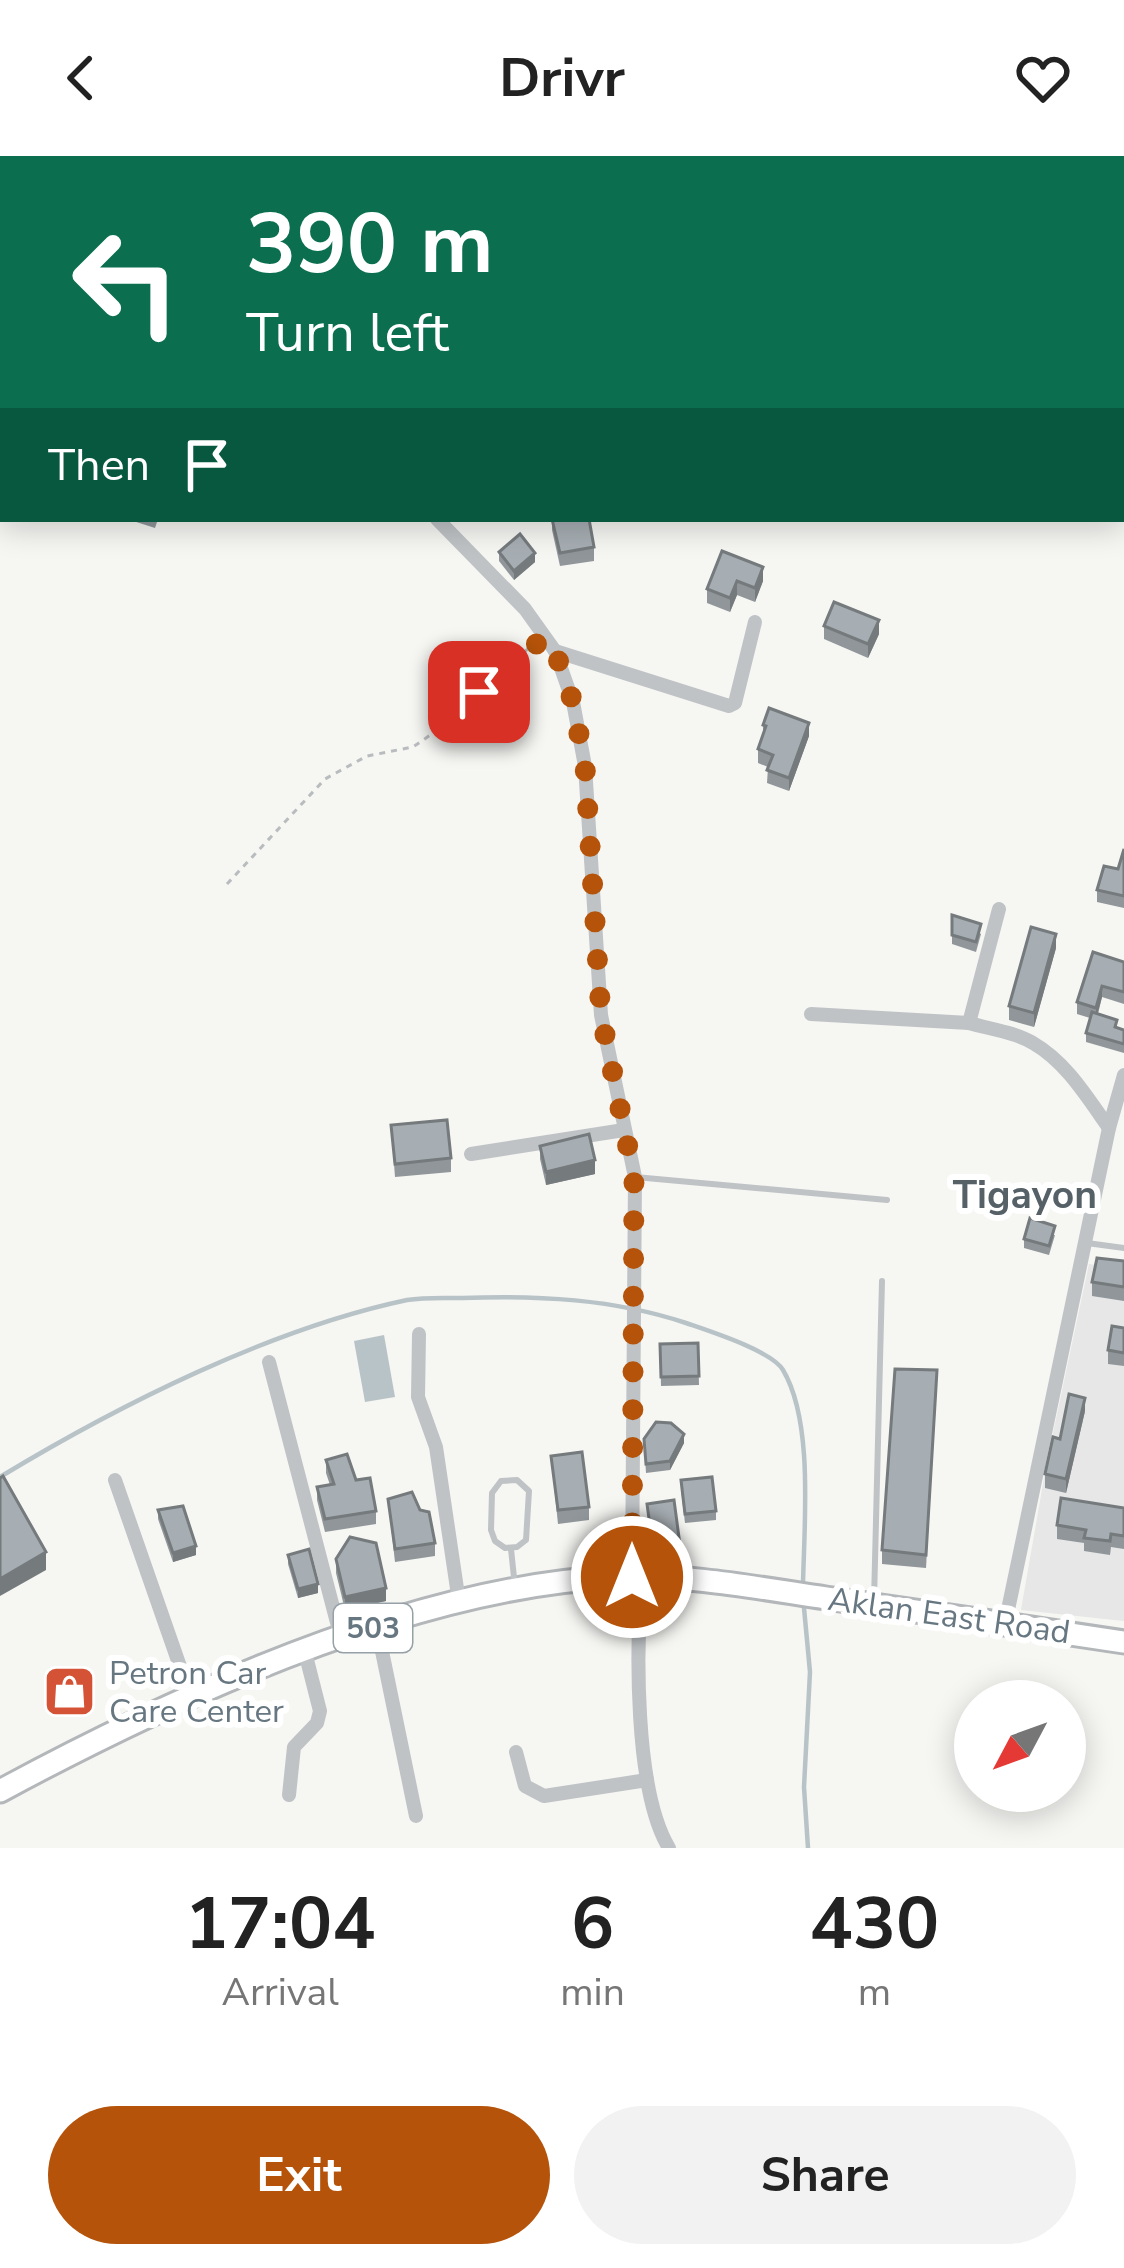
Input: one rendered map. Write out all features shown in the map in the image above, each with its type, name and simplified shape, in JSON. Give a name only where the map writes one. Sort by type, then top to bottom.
[{"type":"main road","name":"503","points":[[0,1791],[191,1698],[341,1638],[515,1587],[637,1578]]},
{"type":"main road","name":"Aklan East Road","points":[[637,1578],[774,1590],[1124,1642]]},
{"type":"street","points":[[440,522],[488,568],[550,645],[573,702],[585,766],[601,1015],[634,1177],[637,1640],[647,1780],[669,1848]]},
{"type":"street","points":[[550,645],[729,706],[735,703],[755,622]]},
{"type":"street","points":[[969,1023],[999,909]]},
{"type":"street","points":[[811,1014],[969,1023],[1029,1040],[1074,1079],[1109,1128]]},
{"type":"street","points":[[1005,1624],[1109,1128],[1124,1076]]},
{"type":"street","points":[[471,1154],[624,1130]]},
{"type":"street","points":[[418,1334],[418,1397],[436,1447],[459,1602]]},
{"type":"street","points":[[269,1362],[341,1638]]},
{"type":"street","points":[[116,1480],[191,1698]]},
{"type":"street","points":[[377,1627],[416,1816]]},
{"type":"street","points":[[289,1795],[294,1747],[317,1723],[320,1711],[305,1652]]},
{"type":"street","points":[[516,1752],[525,1786],[534,1794],[647,1780]]},
{"type":"lane","points":[[634,1177],[887,1200]]},
{"type":"lane","points":[[1087,1243],[1124,1249]]},
{"type":"lane","points":[[874,1605],[882,1281]]},
{"type":"lane","points":[[517,1480],[529,1491],[529,1534],[511,1549],[492,1535],[492,1493],[501,1481],[517,1480]]},
{"type":"lane","points":[[511,1549],[515,1587]]},
{"type":"path","points":[[227,884],[325,779],[368,756],[413,747],[455,718],[503,665],[550,645]]},
{"type":"shaded area","points":[[1089,1264],[1124,1269],[1124,1621],[1021,1610]]},
{"type":"shaded area","points":[[384,1335],[395,1397],[365,1402],[354,1341]]},
{"type":"building","points":[[553,522],[590,522],[594,547],[560,553]]},
{"type":"building","points":[[520,534],[535,553],[514,571],[499,552]]},
{"type":"building","points":[[722,551],[763,567],[755,588],[737,581],[730,598],[707,589]]},
{"type":"building","points":[[834,602],[879,620],[868,644],[824,626]]},
{"type":"building","points":[[769,708],[809,723],[789,778],[767,770],[773,755],[758,749]]},
{"type":"building","points":[[1124,849],[1124,896],[1097,890],[1104,866],[1118,869]]},
{"type":"building","points":[[952,915],[981,924],[976,942],[952,935]]},
{"type":"building","points":[[1031,927],[1056,934],[1034,1013],[1009,1006]]},
{"type":"building","points":[[1093,952],[1124,962],[1124,992],[1102,986],[1096,1008],[1077,1002]]},
{"type":"building","points":[[1092,1012],[1117,1020],[1115,1027],[1124,1030],[1124,1044],[1086,1033]]},
{"type":"building","points":[[447,1120],[451,1158],[395,1164],[391,1125]]},
{"type":"building","points":[[589,1134],[595,1160],[546,1172],[540,1146]]},
{"type":"building","points":[[1030,1218],[1055,1226],[1049,1246],[1024,1239]]},
{"type":"building","points":[[1097,1258],[1124,1261],[1124,1287],[1092,1282]]},
{"type":"building","points":[[1112,1326],[1124,1328],[1124,1353],[1108,1350]]},
{"type":"building","points":[[698,1343],[699,1376],[661,1377],[660,1344]]},
{"type":"building","points":[[895,1369],[937,1370],[926,1555],[882,1550]]},
{"type":"building","points":[[1069,1394],[1085,1398],[1066,1479],[1045,1474],[1053,1437],[1060,1439]]},
{"type":"building","points":[[656,1422],[671,1423],[684,1434],[670,1461],[646,1464],[644,1439]]},
{"type":"building","points":[[582,1452],[589,1507],[558,1510],[551,1456]]},
{"type":"building","points":[[347,1454],[356,1480],[370,1478],[376,1511],[325,1519],[317,1487],[334,1484],[326,1460]]},
{"type":"building","points":[[3,1476],[46,1552],[0,1579],[0,1478]]},
{"type":"building","points":[[712,1477],[716,1511],[685,1514],[681,1480]]},
{"type":"building","points":[[412,1492],[420,1510],[429,1512],[435,1543],[395,1549],[388,1499]]},
{"type":"building","points":[[1061,1498],[1124,1508],[1124,1536],[1111,1534],[1110,1541],[1084,1538],[1086,1530],[1057,1525]]},
{"type":"building","points":[[674,1500],[680,1545],[653,1548],[647,1504]]},
{"type":"building","points":[[183,1506],[196,1546],[173,1553],[158,1510]]},
{"type":"building","points":[[350,1537],[376,1543],[386,1588],[345,1597],[336,1559]]},
{"type":"building","points":[[309,1549],[318,1584],[298,1589],[288,1555]]},
{"type":"waterway","points":[[0,1477],[197,1372],[355,1313],[428,1298],[575,1300],[659,1315],[724,1336],[754,1349],[783,1370],[793,1392],[803,1445],[803,1585]]},
{"type":"waterway","points":[[804,1608],[810,1672],[804,1787],[808,1848]]},
{"type":"place","name":"Petron Car Care Center","points":[[70,1692]]},
{"type":"district","name":"Tigayon","points":[[1025,1195]]},
{"type":"route","points":[[479,692],[503,665],[546,638],[573,702],[585,766],[601,1015],[634,1177],[632,1577]]}]
